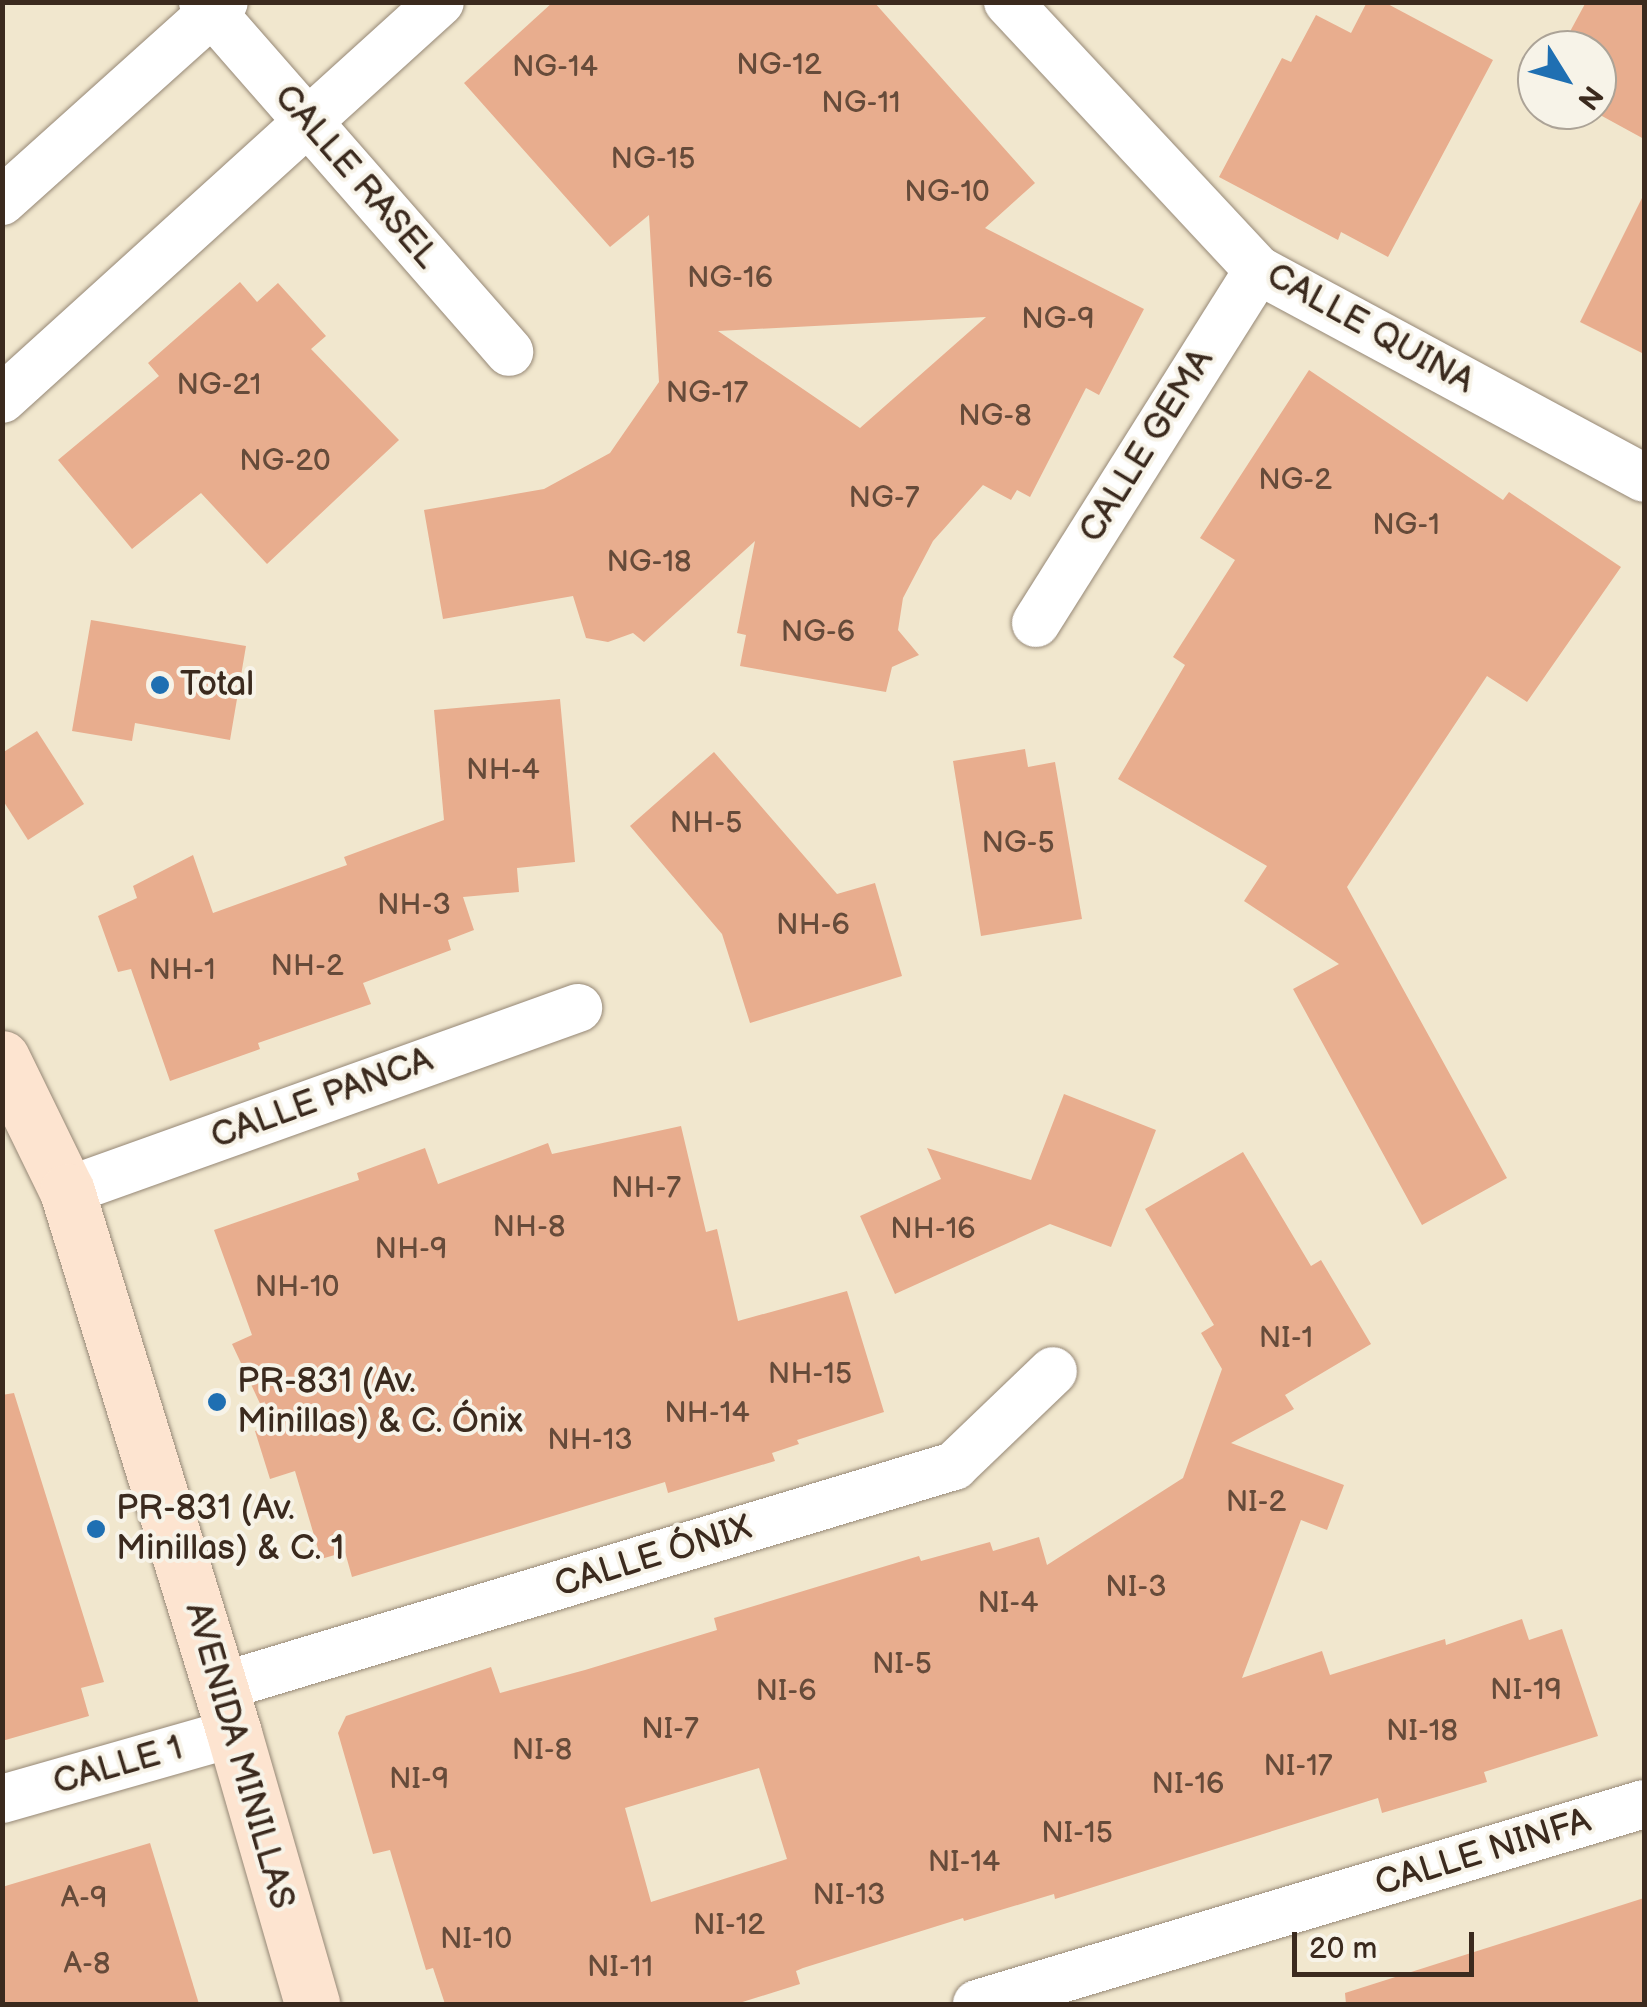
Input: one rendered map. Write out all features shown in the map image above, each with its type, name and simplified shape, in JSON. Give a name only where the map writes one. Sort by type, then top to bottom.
[{"type":"street","points":[[2,399],[440,2]]},
{"type":"street","name":"CALLE QUINA","points":[[1008,2],[1258,270],[1644,478]]},
{"type":"street","points":[[2,200],[214,6]]},
{"type":"street","name":"CALLE RASEL","points":[[214,6],[308,122],[509,352]]},
{"type":"street","name":"CALLE GEMA","points":[[1036,623],[1258,270]]},
{"type":"street","name":"CALLE PANCA","points":[[67,1190],[578,1008]]},
{"type":"street","name":"AVENIDA MINILLAS","points":[[2,1058],[67,1190],[227,1710],[312,2004]]},
{"type":"street","name":"CALLE ÓNIX","points":[[227,1710],[954,1466],[1054,1371]]},
{"type":"street","name":"CALLE 1","points":[[2,1799],[227,1710]]},
{"type":"street","name":"CALLE NINFA","points":[[977,2004],[1644,1804]]},
{"type":"building","points":[[553,2],[874,2],[1035,183],[985,228],[1144,309],[1099,395],[1086,388],[1030,497],[1017,490],[1011,500],[983,485],[933,541],[903,598],[898,630],[919,655],[892,667],[886,692],[740,666],[746,635],[737,633],[755,541],[644,642],[633,633],[608,642],[586,638],[573,596],[443,619],[424,510],[544,489],[610,453],[659,382],[649,215],[610,247],[464,83]],"holes":[[[986,317],[860,428],[718,331]]]},
{"type":"building","points":[[1367,2],[1384,2],[1493,60],[1388,257],[1341,232],[1338,240],[1219,177],[1282,58],[1291,62],[1316,15],[1351,33]]},
{"type":"building","points":[[1586,2],[1644,2],[1644,139],[1617,124],[1617,30],[1571,30]]},
{"type":"building","points":[[1644,194],[1644,354],[1580,322]]},
{"type":"building","points":[[240,282],[257,302],[278,283],[326,336],[311,349],[399,440],[267,564],[201,493],[132,549],[58,460],[159,376],[148,363]]},
{"type":"building","points":[[1309,370],[1503,500],[1509,492],[1621,567],[1527,702],[1487,676],[1347,887],[1507,1178],[1422,1225],[1293,989],[1339,964],[1244,901],[1267,866],[1118,779],[1185,665],[1173,657],[1235,560],[1200,538]]},
{"type":"building","name":"Total","points":[[91,620],[246,646],[230,740],[135,723],[132,741],[72,731]]},
{"type":"building","points":[[560,699],[575,862],[517,868],[519,892],[463,897],[474,930],[448,940],[451,950],[363,983],[371,1004],[258,1043],[260,1049],[170,1081],[131,969],[118,972],[98,916],[137,898],[133,886],[193,855],[213,913],[347,865],[344,857],[444,820],[434,710]]},
{"type":"building","points":[[37,731],[84,804],[28,840],[2,799],[2,753]]},
{"type":"building","points":[[1025,749],[1028,767],[1055,762],[1082,919],[981,936],[953,761]]},
{"type":"building","points":[[714,752],[837,894],[875,883],[902,976],[750,1023],[722,934],[630,826]]},
{"type":"building","points":[[1064,1094],[1156,1130],[1111,1247],[1050,1224],[895,1294],[860,1216],[941,1179],[927,1148],[1031,1180]]},
{"type":"building","points":[[681,1126],[706,1232],[717,1229],[738,1321],[847,1291],[884,1412],[797,1440],[799,1444],[772,1453],[775,1461],[668,1493],[665,1482],[352,1577],[345,1552],[321,1559],[295,1471],[270,1479],[255,1431],[271,1427],[232,1344],[252,1335],[214,1230],[359,1180],[357,1173],[425,1148],[438,1184],[548,1143],[552,1154]]},
{"type":"building","points":[[1243,1152],[1311,1266],[1321,1260],[1371,1344],[1285,1395],[1294,1409],[1231,1443],[1344,1485],[1327,1530],[1301,1520],[1242,1678],[1322,1651],[1330,1675],[1445,1639],[1446,1645],[1522,1619],[1529,1640],[1562,1629],[1598,1736],[1484,1772],[1487,1782],[1382,1813],[1378,1798],[1055,1899],[1054,1894],[964,1921],[963,1918],[803,1968],[796,1971],[800,1984],[736,2004],[445,2004],[433,1968],[426,1970],[390,1850],[373,1854],[338,1733],[346,1716],[491,1667],[500,1693],[585,1670],[717,1630],[714,1618],[919,1556],[921,1561],[990,1542],[993,1551],[1039,1537],[1047,1565],[1183,1478],[1222,1369],[1201,1333],[1214,1325],[1145,1209]],"holes":[[[759,1768],[787,1859],[651,1902],[625,1808]]]},
{"type":"building","points":[[14,1393],[104,1682],[81,1688],[89,1716],[2,1741],[2,1395]]},
{"type":"building","points":[[150,1843],[199,2004],[2,2004],[2,1887]]},
{"type":"building","points":[[1644,1898],[1644,2004],[1346,2004],[1345,1993]]},
{"type":"place","name":"Total","points":[[160,685]]},
{"type":"place","name":"PR-831 (Av. Minillas) & C. Ónix","points":[[217,1402]]},
{"type":"place","name":"PR-831 (Av. Minillas) & C. 1","points":[[96,1529]]}]
